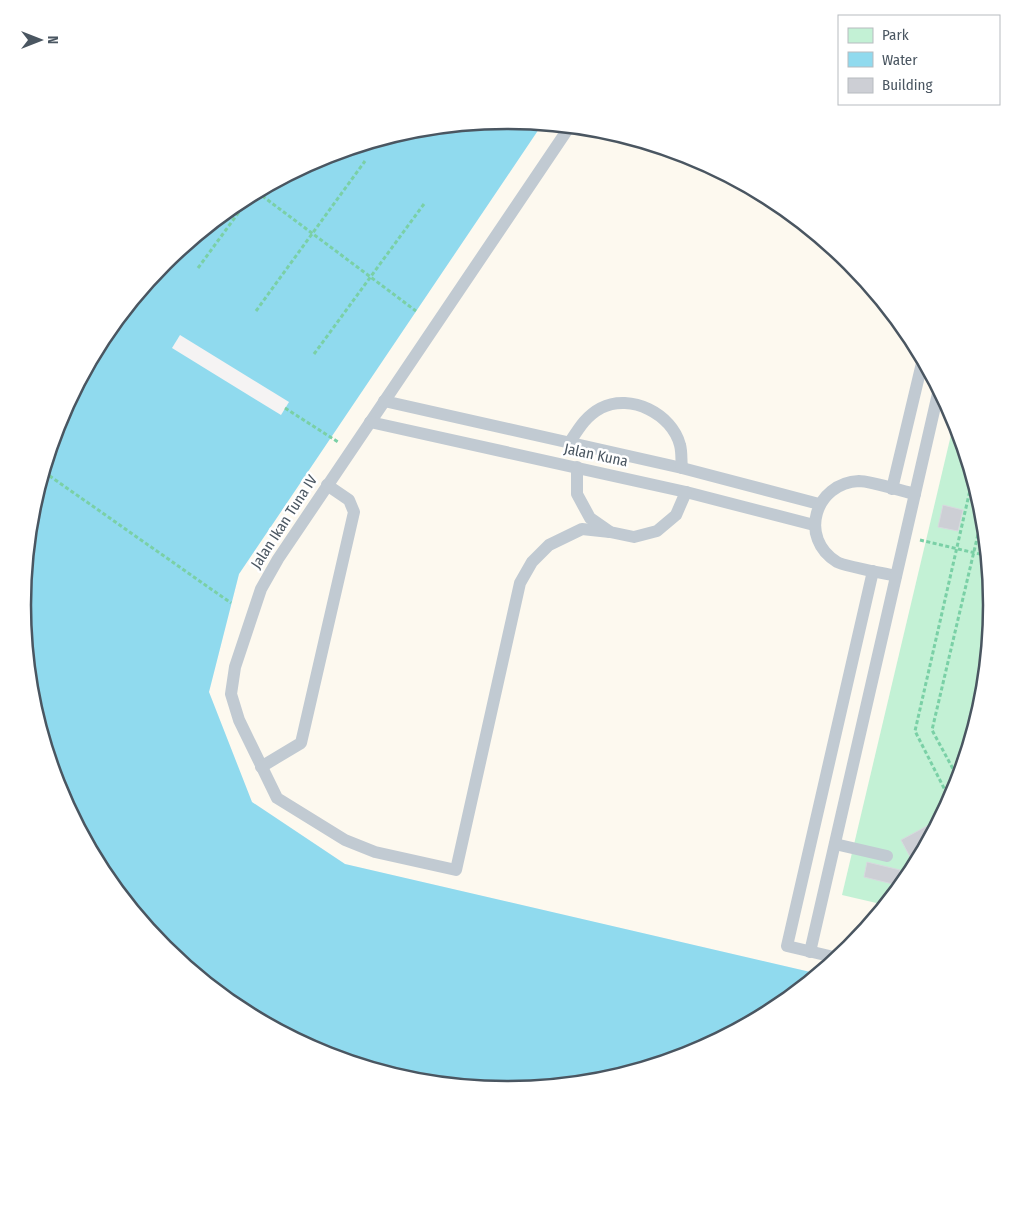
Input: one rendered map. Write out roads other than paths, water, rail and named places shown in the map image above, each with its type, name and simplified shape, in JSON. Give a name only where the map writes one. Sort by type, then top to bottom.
[{"type":"lane","name":"Jalan Ikan Tuna IV","points":[[566,133],[327,485],[278,559],[261,589],[235,667],[231,694],[239,720],[277,798],[346,840],[375,852],[456,870],[520,583],[532,562],[549,545],[582,530],[610,532]]},
{"type":"lane","points":[[892,489],[921,368]]},
{"type":"lane","points":[[810,952],[937,398]]},
{"type":"lane","name":"Jalan Kuna","points":[[384,401],[532,436],[570,442],[682,468],[819,504]]},
{"type":"lane","points":[[570,442],[583,421],[602,408],[626,403],[650,408],[668,423],[680,444],[682,468]]},
{"type":"lane","name":"Jalan Kuna","points":[[370,422],[686,492],[814,525]]},
{"type":"lane","points":[[527,458],[532,436]]},
{"type":"lane","points":[[577,467],[577,494],[590,518],[610,532],[634,537],[657,530],[676,515],[686,492]]},
{"type":"lane","points":[[896,576],[837,562],[821,547],[814,525],[819,504],[836,486],[860,481],[915,494]]},
{"type":"lane","points":[[261,767],[301,743],[354,512],[349,500],[327,485]]},
{"type":"lane","points":[[829,956],[787,946],[873,571]]},
{"type":"lane","points":[[835,844],[887,856]]},
{"type":"water","points":[[476,130],[538,130],[239,574],[209,692],[252,802],[345,864],[811,972],[772,1001],[718,1032],[661,1056],[600,1072],[539,1080],[476,1080],[415,1072],[354,1056],[297,1032],[243,1001],[193,963],[149,919],[112,870],[80,816],[47,728],[35,667],[31,605],[35,543],[47,482],[80,394],[112,340],[149,291],[193,247],[243,209],[269,193],[325,165],[384,145],[445,133]]}]
